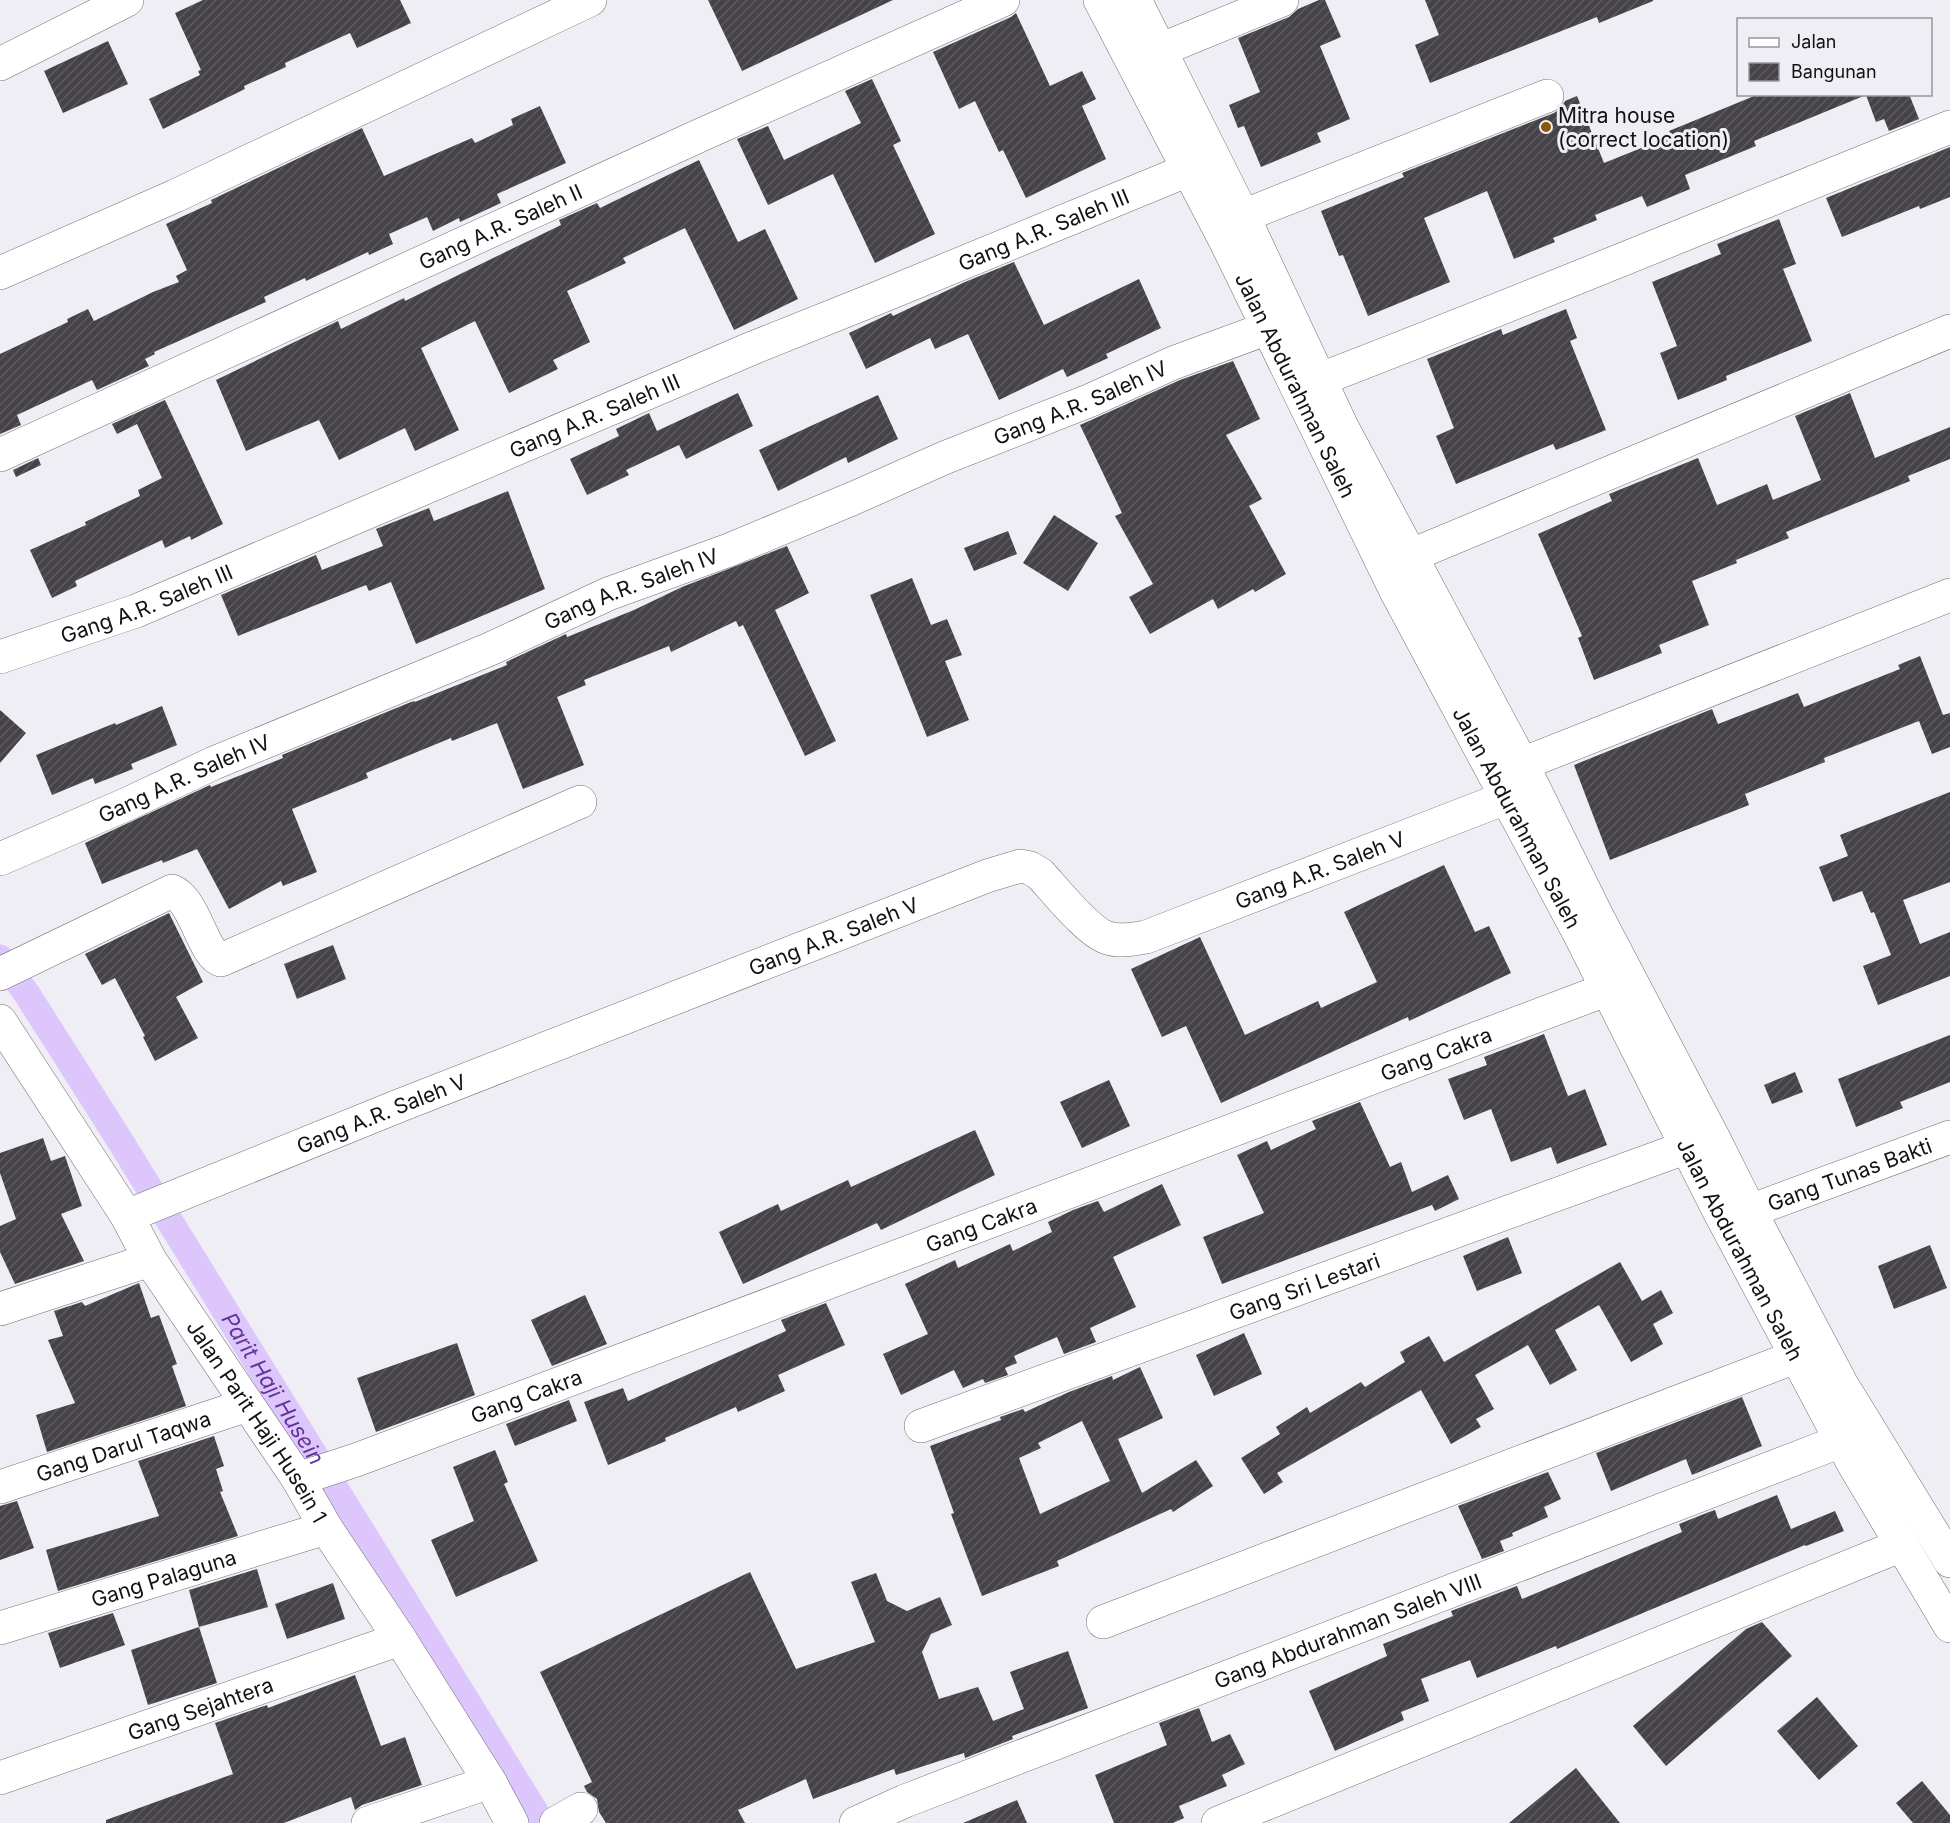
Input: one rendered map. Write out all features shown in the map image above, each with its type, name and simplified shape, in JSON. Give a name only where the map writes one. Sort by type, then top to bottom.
[{"type":"street","points":[[0,64],[127,0]]},
{"type":"street","points":[[0,273],[175,196],[590,0]]},
{"type":"street","name":"Gang A.R. Saleh II","points":[[0,455],[210,361],[334,301],[1003,0]]},
{"type":"street","name":"Jalan Abdurahman Saleh","points":[[1100,0],[1268,328],[1412,555],[1522,764],[1598,918],[1750,1211],[1809,1351],[1841,1440],[1950,1626]]},
{"type":"street","name":"Jalan Abdurahman Saleh","points":[[1136,0],[1244,216],[1321,379],[1332,432],[1396,591],[1508,797],[1687,1147],[1809,1351],[1842,1385],[1950,1561]]},
{"type":"street","points":[[1160,50],[1282,0]]},
{"type":"street","points":[[1244,216],[1547,96]]},
{"type":"street","points":[[1321,379],[1516,304],[1950,127]]},
{"type":"street","name":"Gang A.R. Saleh III","points":[[0,657],[136,611],[755,347],[1188,170]]},
{"type":"street","name":"Gang A.R. Saleh IV","points":[[0,859],[225,759],[490,649],[608,594],[729,550],[944,458],[1091,400],[1173,363],[1268,328]]},
{"type":"street","points":[[1412,555],[1950,331]]},
{"type":"street","points":[[1522,764],[1950,595]]},
{"type":"street","name":"Gang A.R. Saleh V","points":[[136,1212],[813,943],[987,876],[1020,866],[1030,868],[1040,874],[1094,931],[1108,939],[1129,940],[1146,937],[1508,797]]},
{"type":"street","points":[[13,967],[172,891],[181,897],[212,955],[221,960],[580,802]]},
{"type":"street","name":"Gang Cakra","points":[[308,1477],[1608,989]]},
{"type":"street","name":"Jalan Parit Haji Husein 1","points":[[1,1024],[136,1212],[150,1260],[247,1405],[308,1477],[326,1528],[400,1639],[490,1782],[512,1823]]},
{"type":"street","name":"Gang Tunas Bakti","points":[[1750,1211],[1950,1137]]},
{"type":"street","name":"Gang Sri Lestari","points":[[921,1426],[1687,1147]]},
{"type":"street","points":[[0,1309],[150,1260]]},
{"type":"street","points":[[1102,1623],[1809,1351]]},
{"type":"street","name":"Gang Darul Taqwa","points":[[0,1487],[247,1405]]},
{"type":"street","name":"Gang Abdurahman Saleh VIII","points":[[856,1823],[905,1801],[1841,1440]]},
{"type":"street","name":"Gang Palaguna","points":[[0,1628],[326,1528]]},
{"type":"street","points":[[1218,1823],[1902,1545]]},
{"type":"street","name":"Gang Sejahtera","points":[[0,1778],[400,1639]]},
{"type":"street","points":[[368,1823],[490,1782]]},
{"type":"building","points":[[203,0],[400,0],[411,23],[357,48],[350,33],[285,63],[286,67],[244,86],[245,89],[163,129],[149,99],[200,75],[198,71],[201,70],[175,13]]},
{"type":"building","points":[[708,0],[893,0],[742,71]]},
{"type":"building","points":[[1319,0],[1325,0],[1341,37],[1320,46],[1350,119],[1317,133],[1321,142],[1261,167],[1244,126],[1238,128],[1229,105],[1260,92],[1238,38],[1289,17],[1298,9]]},
{"type":"building","points":[[1425,0],[1653,1],[1599,23],[1597,17],[1430,83],[1415,45],[1439,35]]},
{"type":"building","points":[[1016,13],[1050,86],[1082,71],[1096,99],[1082,106],[1106,159],[1026,198],[1003,150],[999,152],[975,101],[959,109],[933,52]]},
{"type":"building","points":[[108,41],[128,84],[63,113],[44,71]]},
{"type":"building","points":[[872,79],[901,141],[893,145],[935,234],[875,263],[833,174],[768,205],[737,139],[768,126],[784,160],[861,123],[845,91]]},
{"type":"building","points":[[1577,96],[1604,163],[1671,136],[1669,131],[1754,96],[1864,96],[1754,141],[1756,146],[1685,175],[1690,189],[1647,207],[1642,196],[1595,215],[1597,220],[1553,238],[1555,242],[1514,259],[1487,191],[1424,218],[1450,282],[1368,316],[1343,255],[1339,256],[1321,211],[1404,177],[1402,173],[1554,113],[1565,101]]},
{"type":"building","points":[[1866,96],[1910,96],[1919,119],[1889,131],[1884,119],[1876,122]]},
{"type":"building","points":[[540,106],[566,163],[497,194],[501,203],[460,222],[459,218],[433,231],[427,217],[389,234],[393,244],[369,255],[368,252],[306,281],[305,278],[264,297],[266,302],[154,352],[155,354],[145,359],[149,366],[97,390],[92,380],[17,415],[21,425],[0,434],[0,354],[68,322],[67,319],[88,309],[94,321],[179,282],[176,276],[187,270],[166,224],[362,128],[384,176],[472,138],[475,143],[513,125],[511,119]]},
{"type":"building","points":[[1950,147],[1950,197],[1920,209],[1919,206],[1842,237],[1826,198]]},
{"type":"building","points":[[699,160],[738,242],[765,229],[798,299],[734,330],[685,228],[623,258],[626,263],[567,291],[590,342],[553,360],[558,369],[509,393],[475,321],[421,348],[459,430],[415,451],[405,428],[339,460],[319,420],[246,451],[216,380],[338,321],[341,329],[404,298],[405,301],[561,225],[559,220],[597,203],[600,208]]},
{"type":"building","points":[[1779,219],[1796,264],[1783,269],[1812,341],[1726,376],[1727,380],[1678,400],[1660,353],[1677,346],[1652,282],[1721,254],[1717,244]]},
{"type":"building","points":[[1014,262],[1044,325],[1139,279],[1161,328],[1106,354],[1108,358],[1067,377],[1063,369],[999,400],[968,334],[935,349],[930,338],[866,369],[849,333]]},
{"type":"building","points":[[1566,309],[1577,338],[1570,341],[1606,430],[1556,450],[1553,444],[1456,484],[1436,436],[1454,428],[1427,359],[1501,329],[1503,335]]},
{"type":"building","points":[[1233,361],[1260,419],[1226,435],[1262,499],[1249,506],[1286,574],[1255,592],[1253,589],[1218,609],[1213,599],[1150,634],[1129,597],[1153,584],[1115,516],[1122,513],[1080,425],[1180,380]]},
{"type":"building","points":[[738,393],[753,426],[686,459],[679,445],[626,470],[629,475],[587,495],[570,459],[619,436],[616,429],[649,413],[657,431]]},
{"type":"building","points":[[1850,393],[1875,458],[1950,427],[1950,459],[1908,476],[1910,481],[1786,532],[1789,538],[1692,581],[1709,625],[1659,645],[1662,653],[1594,680],[1578,638],[1582,636],[1538,534],[1612,501],[1609,494],[1698,458],[1717,505],[1767,484],[1773,500],[1821,480],[1795,416]]},
{"type":"building","points":[[878,395],[898,439],[848,463],[846,457],[778,491],[759,450]]},
{"type":"building","points":[[165,400],[223,524],[191,540],[190,536],[165,548],[162,540],[75,581],[77,586],[52,598],[30,550],[86,525],[85,522],[140,496],[138,490],[162,478],[137,424],[117,434],[112,424]]},
{"type":"building","points":[[38,458],[41,465],[16,477],[13,470]]},
{"type":"building","points":[[508,491],[545,589],[416,644],[391,582],[369,591],[366,585],[238,636],[221,595],[316,555],[322,570],[383,546],[376,529],[429,508],[434,521]]},
{"type":"building","points":[[1054,515],[1098,543],[1068,591],[1023,563]]},
{"type":"building","points":[[1008,531],[1017,554],[974,571],[964,548]]},
{"type":"building","points":[[787,546],[809,593],[775,610],[836,741],[805,756],[743,625],[739,627],[736,621],[671,652],[669,646],[584,680],[586,685],[557,697],[584,765],[523,789],[497,723],[452,741],[451,738],[366,773],[368,778],[292,809],[317,872],[283,886],[281,881],[229,909],[197,849],[102,884],[85,843],[210,785],[211,787],[283,758],[282,755],[507,665],[506,662],[566,634],[567,637],[634,610],[682,587]]},
{"type":"building","points":[[912,578],[931,625],[947,619],[962,655],[945,661],[969,720],[927,737],[870,595]]},
{"type":"building","points":[[1920,656],[1943,715],[1950,713],[1950,747],[1932,754],[1919,721],[1824,758],[1825,762],[1745,794],[1749,805],[1610,860],[1574,765],[1712,709],[1718,724],[1798,693],[1804,707],[1900,669],[1898,665]]},
{"type":"building","points":[[162,706],[177,745],[131,764],[133,769],[95,784],[93,778],[52,795],[36,755]]},
{"type":"building","points":[[0,710],[26,733],[0,763]]},
{"type":"building","points":[[1950,792],[1950,882],[1903,900],[1920,944],[1950,932],[1950,976],[1878,1005],[1863,966],[1891,955],[1874,912],[1871,913],[1862,891],[1833,902],[1819,867],[1848,856],[1840,835]]},
{"type":"building","points":[[1444,865],[1475,932],[1489,926],[1511,973],[1409,1021],[1408,1017],[1221,1103],[1186,1026],[1162,1037],[1131,969],[1200,937],[1245,1035],[1318,1001],[1321,1008],[1377,982],[1344,912]]},
{"type":"building","points":[[169,913],[203,982],[176,997],[198,1038],[155,1061],[143,1037],[145,1036],[115,978],[102,985],[85,954]]},
{"type":"building","points":[[333,945],[346,979],[297,999],[284,964]]},
{"type":"building","points":[[1544,1034],[1568,1096],[1585,1089],[1607,1145],[1557,1164],[1551,1147],[1511,1162],[1491,1109],[1464,1120],[1448,1079],[1487,1065],[1484,1057]]},
{"type":"building","points":[[1950,1035],[1950,1082],[1900,1102],[1903,1108],[1856,1127],[1838,1079]]},
{"type":"building","points":[[1795,1072],[1803,1092],[1772,1104],[1764,1085]]},
{"type":"building","points":[[1109,1080],[1130,1126],[1082,1148],[1060,1102]]},
{"type":"building","points":[[1360,1102],[1390,1167],[1401,1162],[1412,1192],[1448,1175],[1459,1199],[1435,1211],[1432,1205],[1222,1284],[1203,1237],[1264,1213],[1237,1155],[1267,1141],[1271,1150],[1316,1129],[1312,1121]]},
{"type":"building","points":[[975,1130],[995,1175],[881,1230],[877,1223],[743,1284],[719,1232],[778,1204],[781,1211],[848,1180],[851,1187]]},
{"type":"building","points":[[43,1138],[51,1161],[65,1156],[82,1206],[61,1214],[84,1261],[15,1284],[0,1252],[0,1226],[16,1219],[0,1173],[0,1153]]},
{"type":"building","points":[[1162,1184],[1181,1225],[1113,1257],[1136,1307],[1090,1328],[1096,1342],[1064,1354],[1057,1337],[1014,1356],[1017,1363],[1005,1368],[1008,1375],[985,1383],[983,1379],[963,1388],[954,1370],[901,1395],[883,1354],[928,1334],[905,1284],[955,1260],[958,1268],[1010,1244],[1013,1251],[1052,1232],[1048,1222],[1073,1210],[1098,1201],[1104,1212]]},
{"type":"building","points":[[1508,1237],[1522,1273],[1477,1291],[1463,1256]]},
{"type":"building","points":[[1930,1245],[1947,1288],[1894,1309],[1878,1266]]},
{"type":"building","points":[[1620,1262],[1642,1301],[1661,1290],[1673,1313],[1653,1324],[1663,1344],[1631,1362],[1599,1305],[1555,1330],[1577,1370],[1550,1385],[1528,1345],[1475,1375],[1494,1409],[1476,1419],[1481,1427],[1451,1444],[1421,1390],[1277,1473],[1283,1482],[1264,1494],[1241,1458],[1280,1434],[1276,1427],[1307,1407],[1310,1413],[1361,1382],[1365,1387],[1405,1362],[1400,1352],[1429,1336],[1444,1362]]},
{"type":"building","points":[[139,1283],[151,1318],[159,1315],[177,1364],[172,1366],[186,1406],[47,1452],[36,1415],[75,1403],[48,1340],[63,1336],[54,1311],[82,1302],[85,1306]]},
{"type":"building","points":[[585,1295],[607,1344],[552,1366],[531,1320]]},
{"type":"building","points":[[826,1303],[845,1345],[778,1375],[785,1391],[738,1412],[736,1407],[665,1438],[666,1441],[608,1465],[584,1402],[623,1388],[628,1401],[786,1331],[781,1320]]},
{"type":"building","points":[[1244,1333],[1262,1374],[1214,1396],[1196,1355]]},
{"type":"building","points":[[457,1343],[475,1395],[376,1432],[357,1378]]},
{"type":"building","points":[[1140,1367],[1163,1418],[1118,1439],[1142,1493],[1196,1460],[1213,1486],[1173,1512],[1171,1509],[1057,1561],[1059,1566],[982,1596],[951,1514],[954,1513],[930,1446],[1001,1420],[1000,1417],[1023,1409],[1025,1412],[1112,1376],[1113,1380]],"holes":[[[1082,1421],[1110,1481],[1040,1514],[1019,1458],[1041,1448],[1038,1443]]]},
{"type":"building","points":[[1742,1397],[1762,1446],[1692,1475],[1686,1459],[1611,1491],[1596,1453]]},
{"type":"building","points":[[569,1400],[577,1421],[515,1446],[506,1424]]},
{"type":"building","points":[[214,1436],[224,1466],[216,1469],[223,1491],[220,1492],[238,1536],[58,1591],[46,1550],[159,1516],[138,1461]]},
{"type":"building","points":[[495,1450],[508,1482],[504,1484],[538,1561],[456,1597],[431,1540],[474,1521],[453,1467]]},
{"type":"building","points":[[1548,1472],[1561,1499],[1544,1507],[1548,1517],[1512,1533],[1513,1536],[1500,1541],[1504,1551],[1482,1559],[1458,1506]]},
{"type":"building","points":[[1777,1495],[1791,1529],[1835,1511],[1844,1531],[1805,1545],[1557,1649],[1556,1646],[1477,1678],[1470,1660],[1421,1679],[1429,1701],[1401,1712],[1404,1720],[1335,1751],[1309,1691],[1387,1656],[1383,1644],[1453,1616],[1451,1611],[1517,1586],[1522,1599],[1682,1532],[1679,1524],[1709,1512],[1715,1510],[1718,1519]]},
{"type":"building","points":[[17,1501],[34,1548],[0,1560],[0,1506]]},
{"type":"building","points":[[257,1569],[268,1607],[199,1627],[189,1590]]},
{"type":"building","points":[[750,1572],[796,1669],[875,1642],[851,1582],[876,1573],[887,1601],[907,1611],[940,1597],[952,1625],[931,1634],[922,1652],[939,1699],[978,1687],[993,1721],[1024,1709],[1010,1672],[1068,1651],[1088,1708],[1012,1736],[1013,1739],[965,1758],[964,1753],[896,1775],[894,1769],[813,1799],[806,1779],[738,1810],[745,1823],[606,1823],[599,1812],[597,1799],[587,1792],[584,1786],[592,1782],[540,1672]]},
{"type":"building","points":[[333,1583],[345,1619],[287,1639],[275,1604]]},
{"type":"building","points":[[113,1613],[125,1645],[60,1668],[48,1633]]},
{"type":"building","points":[[1762,1622],[1792,1656],[1666,1766],[1633,1726],[1746,1629]]},
{"type":"building","points":[[199,1627],[217,1683],[148,1705],[131,1650]]},
{"type":"building","points":[[355,1675],[381,1746],[405,1737],[422,1785],[362,1805],[355,1810],[351,1797],[284,1823],[106,1823],[106,1820],[233,1774],[215,1723],[267,1705],[268,1708]]},
{"type":"building","points":[[1817,1697],[1858,1746],[1819,1780],[1777,1731]]},
{"type":"building","points":[[1199,1708],[1212,1742],[1230,1734],[1245,1764],[1222,1775],[1227,1786],[1179,1806],[1184,1818],[1173,1823],[1114,1823],[1095,1775],[1167,1745],[1159,1723]]},
{"type":"building","points":[[1576,1768],[1620,1823],[1509,1823]]},
{"type":"building","points":[[1922,1781],[1950,1815],[1950,1823],[1913,1823],[1896,1803]]},
{"type":"building","points":[[1017,1800],[1027,1823],[963,1823]]},
{"type":"waterway","name":"Parit Haji Husein","points":[[0,958],[27,994],[117,1136],[542,1823]]},
{"type":"place","name":"Mitra house (correct location)","points":[[1546,127]]}]
